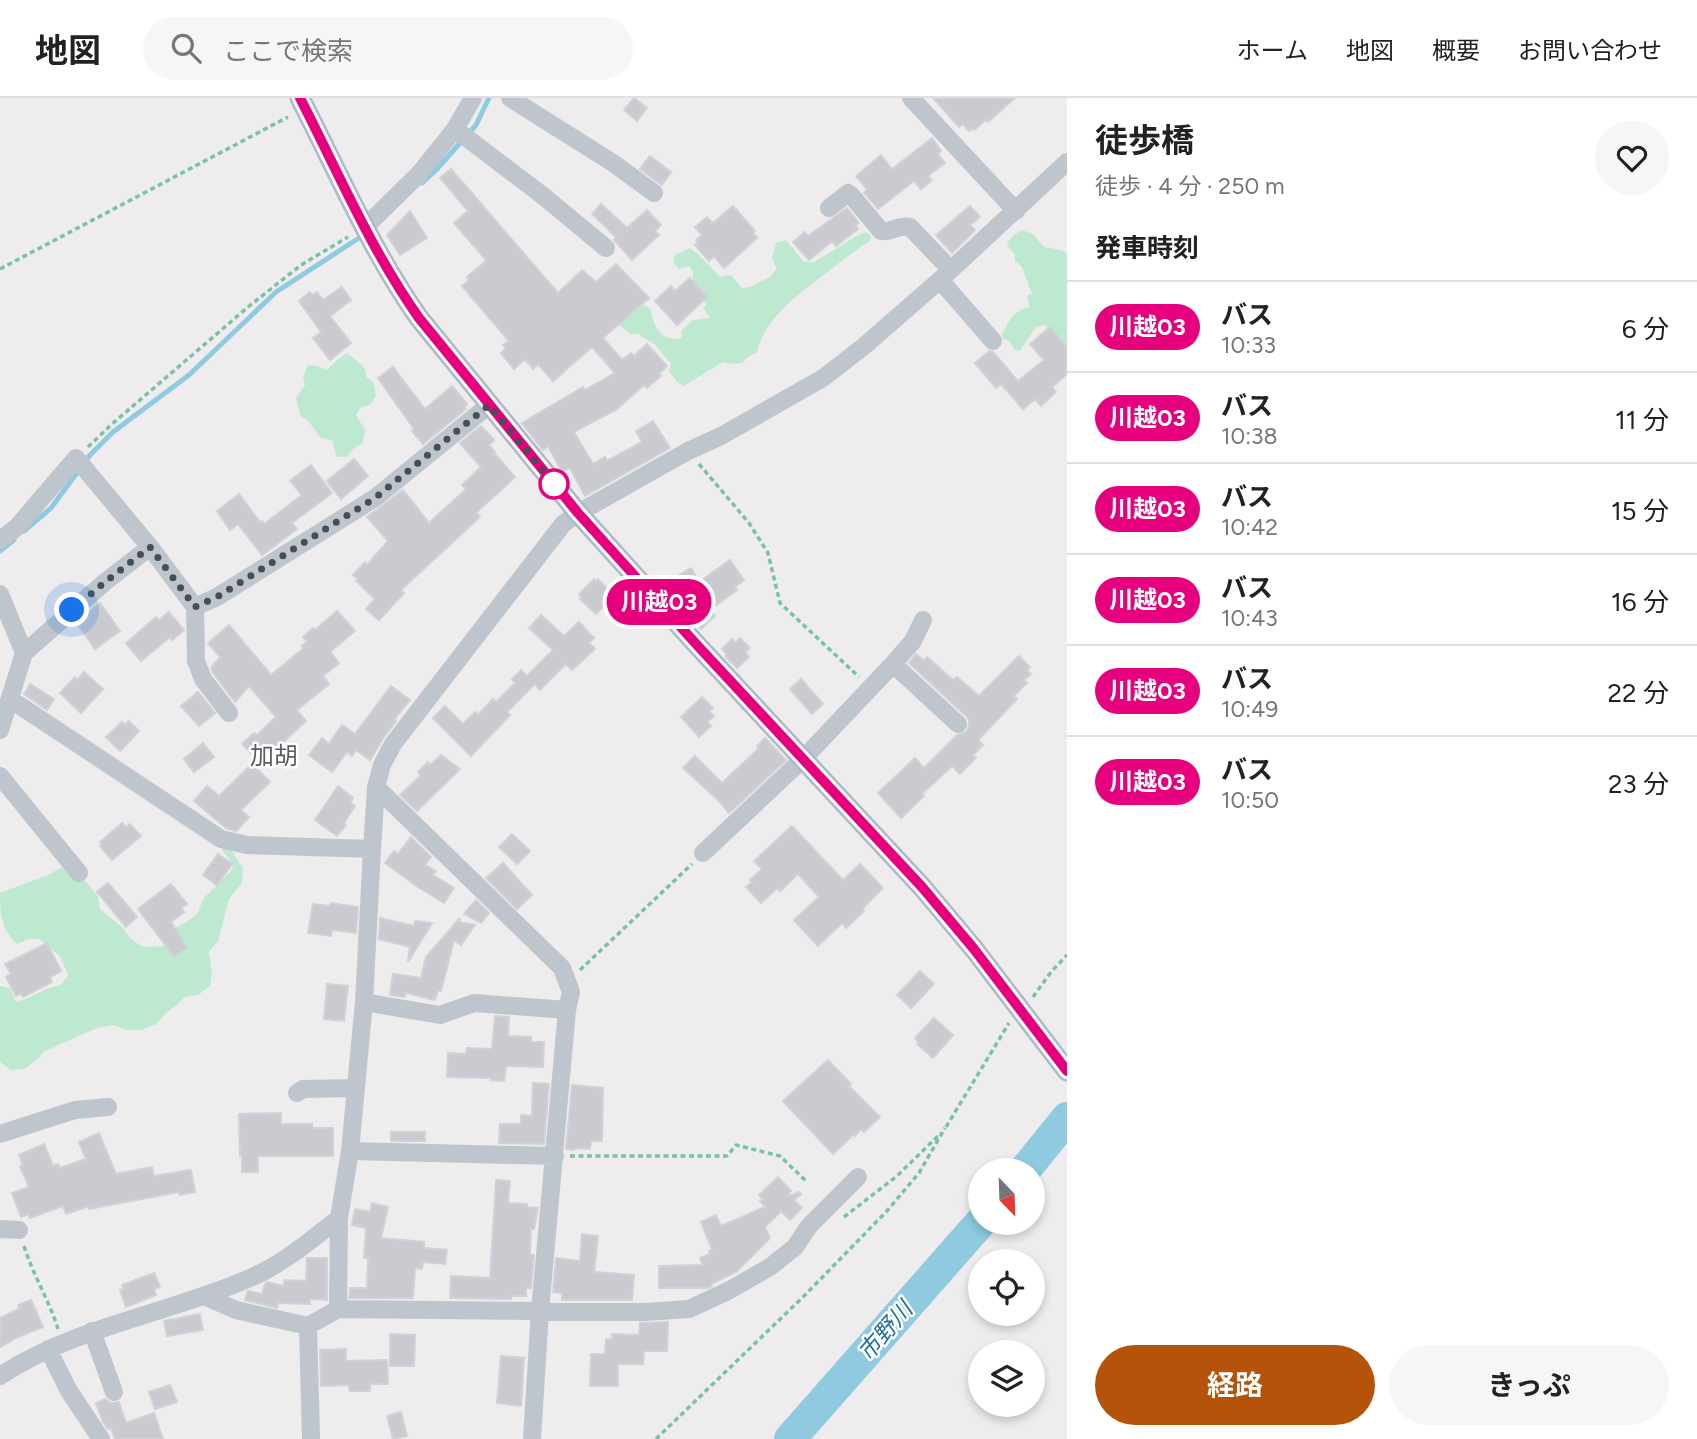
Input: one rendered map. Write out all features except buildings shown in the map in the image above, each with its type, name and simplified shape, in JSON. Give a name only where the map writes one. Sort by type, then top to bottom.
[{"type":"main road","points":[[303,103],[365,227],[404,296],[489,405],[578,513],[922,887],[1025,1010],[1067,1071]]},
{"type":"street","points":[[365,227],[419,174],[456,129],[473,98]]},
{"type":"street","points":[[510,98],[613,163],[654,193]]},
{"type":"street","points":[[911,98],[1016,211]]},
{"type":"street","points":[[456,129],[606,248]]},
{"type":"street","points":[[338,1309],[339,1218],[350,1151],[364,1002],[376,787],[382,765],[393,744],[563,524],[688,451],[721,436],[823,378],[863,347],[1065,169]]},
{"type":"street","points":[[829,208],[848,193],[881,231],[904,225],[910,227],[993,341]]},
{"type":"street","points":[[195,607],[217,597],[375,498],[489,405]]},
{"type":"street","points":[[0,540],[17,527],[76,458],[150,547],[195,607],[196,661],[202,679],[229,713]]},
{"type":"street","points":[[0,730],[24,653],[105,582],[150,547]]},
{"type":"street","points":[[0,594],[24,653]]},
{"type":"street","points":[[703,853],[804,758],[893,664],[913,641],[923,620]]},
{"type":"street","points":[[893,664],[958,724]]},
{"type":"street","points":[[10,699],[221,839],[247,845],[372,849]]},
{"type":"street","points":[[0,776],[79,873]]},
{"type":"street","points":[[376,787],[562,968],[572,992],[567,1010],[540,1311],[532,1439]]},
{"type":"street","points":[[364,1002],[440,1015],[474,1003],[567,1010]]},
{"type":"street","points":[[297,1093],[303,1089],[356,1088]]},
{"type":"street","points":[[0,1134],[75,1110],[108,1107]]},
{"type":"street","points":[[350,1151],[555,1156]]},
{"type":"street","points":[[204,1296],[236,1310],[307,1326],[338,1309],[645,1312],[689,1308],[730,1290],[770,1267],[795,1247],[809,1226],[858,1178]]},
{"type":"street","points":[[0,1376],[21,1362],[92,1331],[204,1296],[253,1277],[298,1251],[339,1218]]},
{"type":"street","points":[[0,1229],[19,1230]]},
{"type":"street","points":[[307,1326],[311,1439]]},
{"type":"street","points":[[92,1331],[114,1392]]},
{"type":"street","points":[[55,1347],[69,1391],[102,1439]]},
{"type":"path","points":[[0,269],[303,103]]},
{"type":"path","points":[[76,458],[248,306],[300,265],[365,227]]},
{"type":"path","points":[[688,451],[749,523],[768,553],[780,603],[870,688]]},
{"type":"path","points":[[568,982],[703,853]]},
{"type":"path","points":[[656,1439],[813,1287],[886,1212],[919,1173],[997,1041],[1025,1010],[1051,972],[1067,955]]},
{"type":"path","points":[[840,1220],[897,1176],[945,1128]]},
{"type":"path","points":[[555,1156],[727,1156],[736,1145],[780,1156],[806,1181]]},
{"type":"path","points":[[19,1230],[29,1262],[52,1310],[55,1347]]},
{"type":"green space","points":[[1022,230],[1033,234],[1044,247],[1064,251],[1067,255],[1067,352],[1045,325],[1036,327],[1020,351],[1003,339],[1002,334],[1012,317],[1029,307],[1027,298],[1032,294],[1022,267],[1015,261],[1015,254],[1007,242]]},
{"type":"green space","points":[[865,232],[871,235],[870,241],[784,308],[767,328],[757,352],[742,363],[724,362],[683,386],[669,371],[671,363],[656,346],[639,334],[630,334],[619,325],[617,315],[645,305],[651,310],[656,328],[664,336],[675,339],[682,338],[681,331],[693,320],[710,318],[704,309],[707,303],[698,300],[692,287],[693,272],[689,266],[679,269],[673,262],[675,255],[690,248],[720,277],[731,275],[742,288],[770,277],[777,268],[772,259],[776,243],[786,240],[804,262],[814,262]]},
{"type":"green space","points":[[347,353],[366,371],[366,377],[373,382],[376,395],[371,404],[360,408],[356,415],[365,430],[363,443],[347,457],[337,457],[332,441],[320,437],[300,415],[296,398],[305,385],[303,378],[308,365],[327,370]]},
{"type":"green space","points":[[228,845],[243,869],[242,883],[229,899],[218,941],[209,952],[212,973],[210,986],[198,995],[184,997],[156,1024],[142,1030],[127,1030],[114,1025],[97,1028],[45,1051],[24,1069],[11,1070],[0,1062],[0,986],[10,988],[16,1002],[61,985],[68,975],[60,956],[39,939],[29,939],[16,944],[2,920],[0,893],[64,866],[86,882],[98,896],[100,909],[122,927],[131,939],[141,946],[163,946],[168,931],[197,914],[204,898],[233,869],[221,849]]},
{"type":"waterway","points":[[422,183],[476,125],[489,98]]},
{"type":"waterway","points":[[24,531],[51,508],[90,455],[113,432],[189,375],[276,292],[362,236]]},
{"type":"waterway","points":[[0,551],[14,540]]},
{"type":"waterway","name":"市野川","points":[[1035,1158],[1067,1118]]},
{"type":"waterway","name":"市野川","points":[[790,1439],[969,1236]]},
{"type":"bus line","name":"川越03","points":[[300,98],[384,263],[419,318],[578,513],[922,887],[974,949],[1067,1071]]},
{"type":"district","name":"加胡","points":[[274,755]]},
{"type":"route","points":[[72,610],[150,547],[195,607],[217,597],[375,498],[489,405],[560,491],[554,484]]}]
